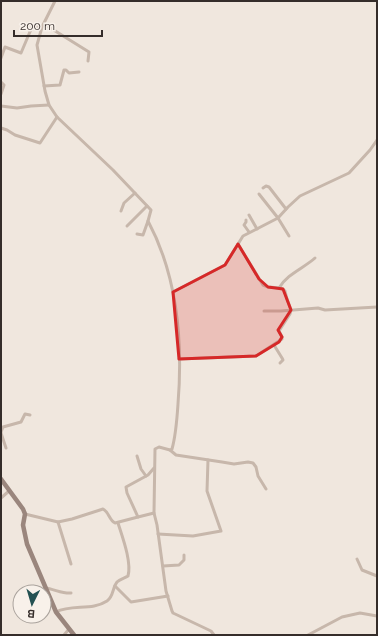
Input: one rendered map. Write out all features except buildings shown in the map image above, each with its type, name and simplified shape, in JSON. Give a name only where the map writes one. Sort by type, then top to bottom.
[{"type":"street","points":[[55,1],[43,26],[37,45],[49,105],[57,117],[113,170],[151,210],[143,235],[137,234]]},
{"type":"street","points":[[1,58],[5,47],[21,53],[32,27],[43,26],[89,52],[88,61]]},
{"type":"street","points":[[44,86],[60,85],[64,70],[69,73],[79,72]]},
{"type":"street","points":[[1,82],[4,85],[1,94]]},
{"type":"street","points":[[1,106],[17,108],[49,105]]},
{"type":"street","points":[[1,128],[15,135],[40,143],[57,117]]},
{"type":"street","points":[[173,292],[208,272],[225,265],[241,238],[249,232],[278,218],[303,194],[349,173],[377,140]]},
{"type":"street","points":[[263,188],[266,186],[269,187],[286,209]]},
{"type":"street","points":[[121,211],[124,203],[135,193]]},
{"type":"street","points":[[259,194],[278,218],[289,236]]},
{"type":"street","points":[[126,226],[147,206]]},
{"type":"street","points":[[249,215],[257,228]]},
{"type":"street","points":[[246,220],[244,225],[249,232]]},
{"type":"street","points":[[148,221],[160,245],[178,316],[179,391],[173,446],[170,450]]},
{"type":"street","points":[[179,359],[254,356],[282,339],[279,332],[289,317],[291,310],[285,291],[279,288],[263,285],[238,244]]},
{"type":"street","points":[[279,288],[287,277],[308,265],[315,258]]},
{"type":"street","points":[[264,311],[377,307]]},
{"type":"street","points":[[274,345],[282,358],[280,363]]},
{"type":"street","points":[[6,448],[1,432],[4,427],[21,422],[25,414],[30,415]]},
{"type":"street","points":[[214,635],[209,630],[173,613],[168,596],[154,513],[155,449],[156,447],[161,447],[170,450],[176,455],[234,464],[254,463],[258,476],[266,489]]},
{"type":"street","points":[[136,456],[141,470],[146,476]]},
{"type":"street","points":[[158,534],[193,536],[221,531],[208,491],[208,460]]},
{"type":"street","points":[[138,517],[127,493],[126,487],[146,476],[155,467]]},
{"type":"street","points":[[1,479],[23,509],[25,514],[23,525],[24,537],[43,584]]},
{"type":"street","points":[[1,498],[9,491]]},
{"type":"street","points":[[25,514],[58,522],[103,509],[113,522],[118,523],[154,513]]},
{"type":"street","points":[[58,522],[71,564]]},
{"type":"street","points":[[56,612],[69,607],[95,606],[105,602],[111,598],[117,582],[128,576],[129,571],[126,553],[118,523]]},
{"type":"street","points":[[163,566],[179,565],[184,560],[184,555]]},
{"type":"street","points":[[357,559],[362,570],[377,576]]},
{"type":"street","points":[[115,586],[128,601],[131,602],[168,596]]},
{"type":"street","points":[[52,589],[65,593],[71,593]]},
{"type":"street","points":[[52,603],[56,612],[74,635]]},
{"type":"street","points":[[308,635],[342,617],[360,613],[377,616]]},
{"type":"street","points":[[64,635],[69,629]]},
{"type":"highlighted area","points":[[238,244],[259,279],[268,287],[283,289],[291,310],[278,330],[282,337],[279,342],[256,356],[179,359],[173,292],[225,265]]}]
